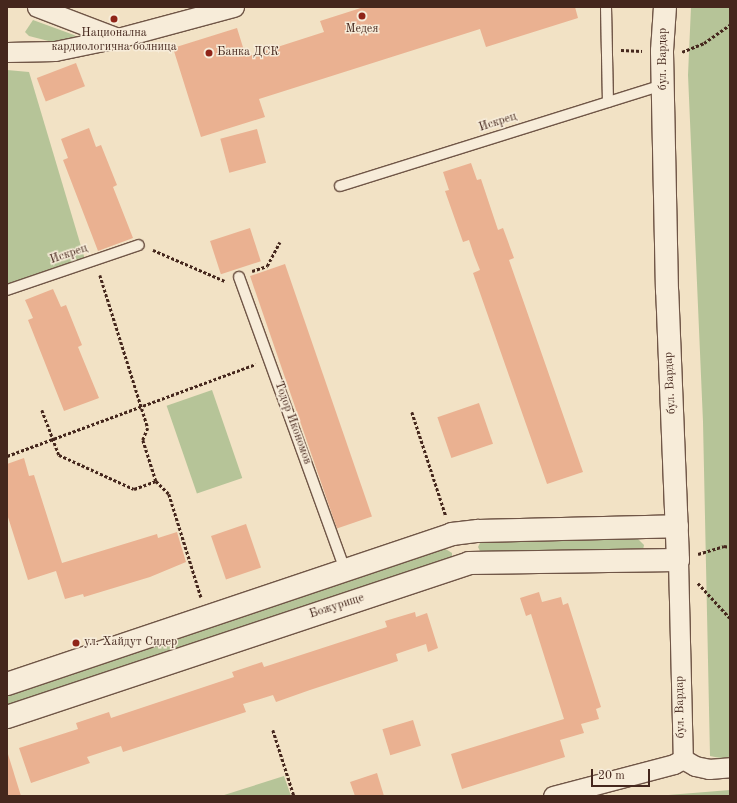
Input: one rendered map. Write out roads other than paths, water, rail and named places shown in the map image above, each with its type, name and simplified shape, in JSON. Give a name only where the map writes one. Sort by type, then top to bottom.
[{"type":"street","points":[[38,7],[118,38]]},
{"type":"street","points":[[7,52],[55,51],[118,38],[234,7]]},
{"type":"street","name":"бул. Вардар","points":[[665,7],[663,85],[667,291],[677,526],[683,759]]},
{"type":"street","points":[[7,684],[452,534],[478,531],[677,526]]},
{"type":"street","name":"Божурище","points":[[7,717],[469,563],[678,560]]},
{"type":"street","points":[[554,796],[674,764],[683,759],[695,766],[709,769],[730,767]]},
{"type":"lane","points":[[606,7],[608,102]]},
{"type":"lane","name":"Искрец","points":[[340,186],[663,85]]},
{"type":"lane","name":"Искрец","points":[[7,290],[139,245]]},
{"type":"lane","name":"Тодор Икономов","points":[[239,277],[345,570]]},
{"type":"place","name":"Медея","points":[[362,16]]},
{"type":"place","name":"Национална кардиологична болница","points":[[114,19]]},
{"type":"place","name":"Банка ДСК","points":[[209,53]]},
{"type":"place","name":"ул. Хайдут Сидер","points":[[76,643]]}]
